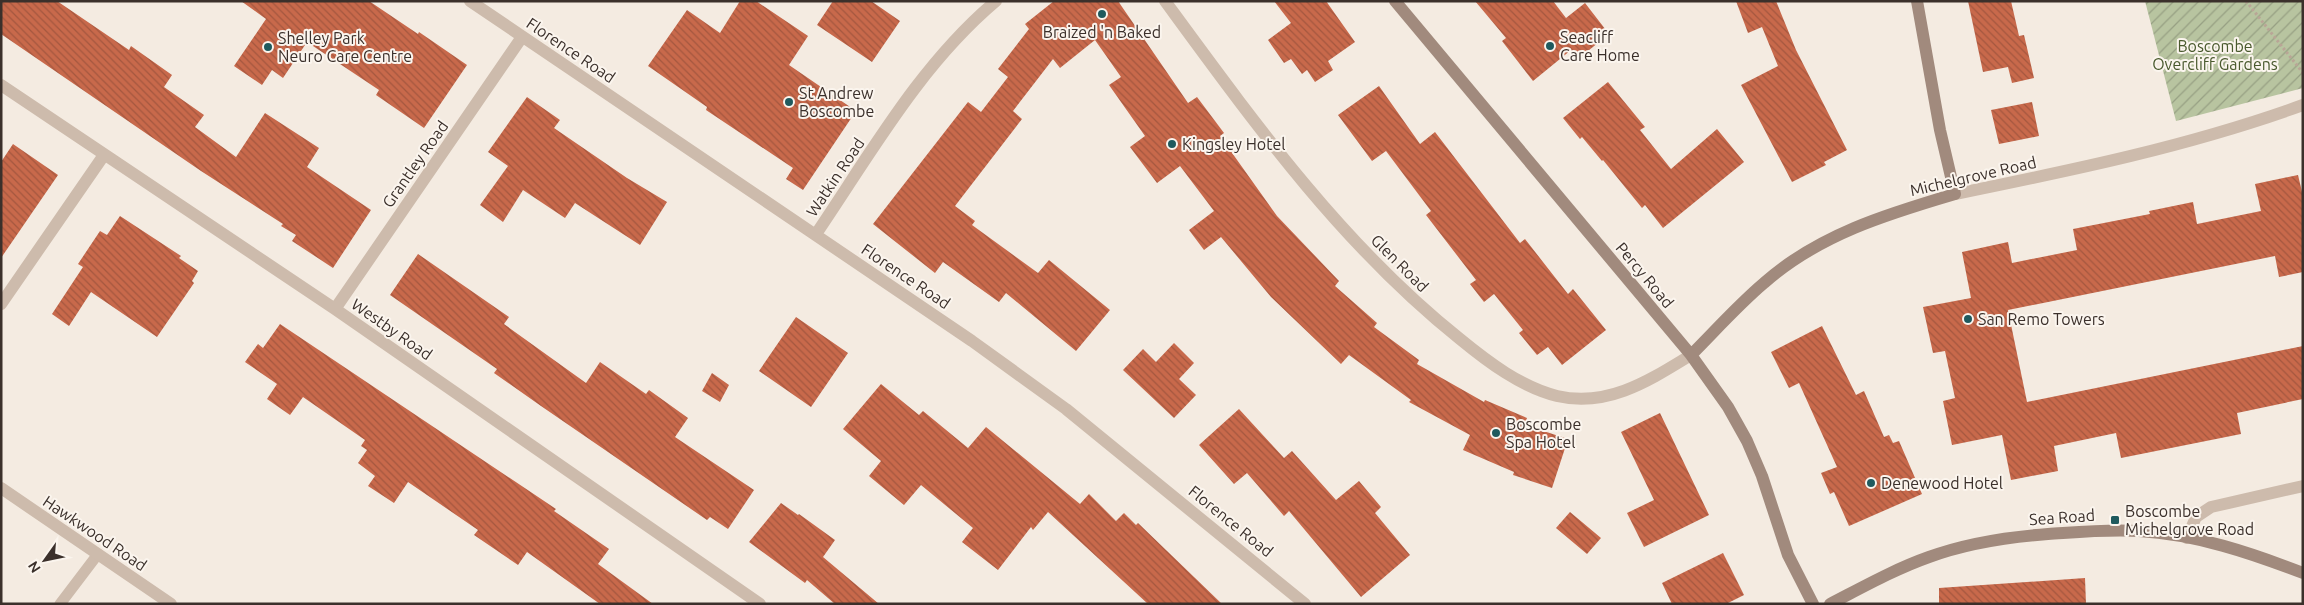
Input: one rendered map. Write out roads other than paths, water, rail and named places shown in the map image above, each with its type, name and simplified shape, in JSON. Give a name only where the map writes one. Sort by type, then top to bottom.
[{"type":"street","name":"Florence Road","points":[[470,1],[972,341],[1066,409],[1305,604]]},
{"type":"street","name":"Watkin Road","points":[[816,234],[921,78],[951,43],[996,1]]},
{"type":"street","name":"Glen Road","points":[[1164,1],[1279,153],[1370,257],[1429,314],[1490,363],[1533,386],[1558,396],[1593,398],[1637,387],[1691,355]]},
{"type":"street","name":"Percy Road","points":[[1395,1],[1691,355],[1728,407],[1748,441],[1762,476],[1788,555],[1813,604]]},
{"type":"street","points":[[1917,1],[1940,130],[1955,194]]},
{"type":"street","name":"Grantley Road","points":[[335,309],[522,37]]},
{"type":"street","name":"Westby Road","points":[[1,85],[335,309],[760,604]]},
{"type":"street","name":"Michelgrove Road","points":[[1691,355],[1764,282],[1801,256],[1849,228],[1955,194],[2145,153],[2245,126],[2303,105]]},
{"type":"street","points":[[1,304],[104,155]]},
{"type":"street","points":[[2187,538],[2196,517],[2211,508],[2303,486]]},
{"type":"street","name":"Hawkwood Road","points":[[1,488],[171,604]]},
{"type":"street","name":"Sea Road","points":[[1830,604],[1897,569],[1931,556],[1976,544],[2019,536],[2095,530],[2140,531],[2187,538],[2238,550],[2303,574]]},
{"type":"lane","points":[[60,604],[98,554]]},
{"type":"place","name":"Braized 'n Baked","points":[[1102,14]]},
{"type":"place","name":"Seacliff Care Home","points":[[1550,46]]},
{"type":"place","name":"Shelley Park Neuro Care Centre","points":[[268,47]]},
{"type":"place","name":"St Andrew Boscombe","points":[[789,102]]},
{"type":"place","name":"Kingsley Hotel","points":[[1172,144]]},
{"type":"place","name":"San Remo Towers","points":[[1968,319]]},
{"type":"place","name":"Boscombe Spa Hotel","points":[[1496,433]]},
{"type":"place","name":"Denewood Hotel","points":[[1871,483]]},
{"type":"place","name":"Boscombe Michelgrove Road","points":[[2115,520]]},
{"type":"park label","name":"Boscombe Overcliff Gardens","points":[[2215,55]]}]
